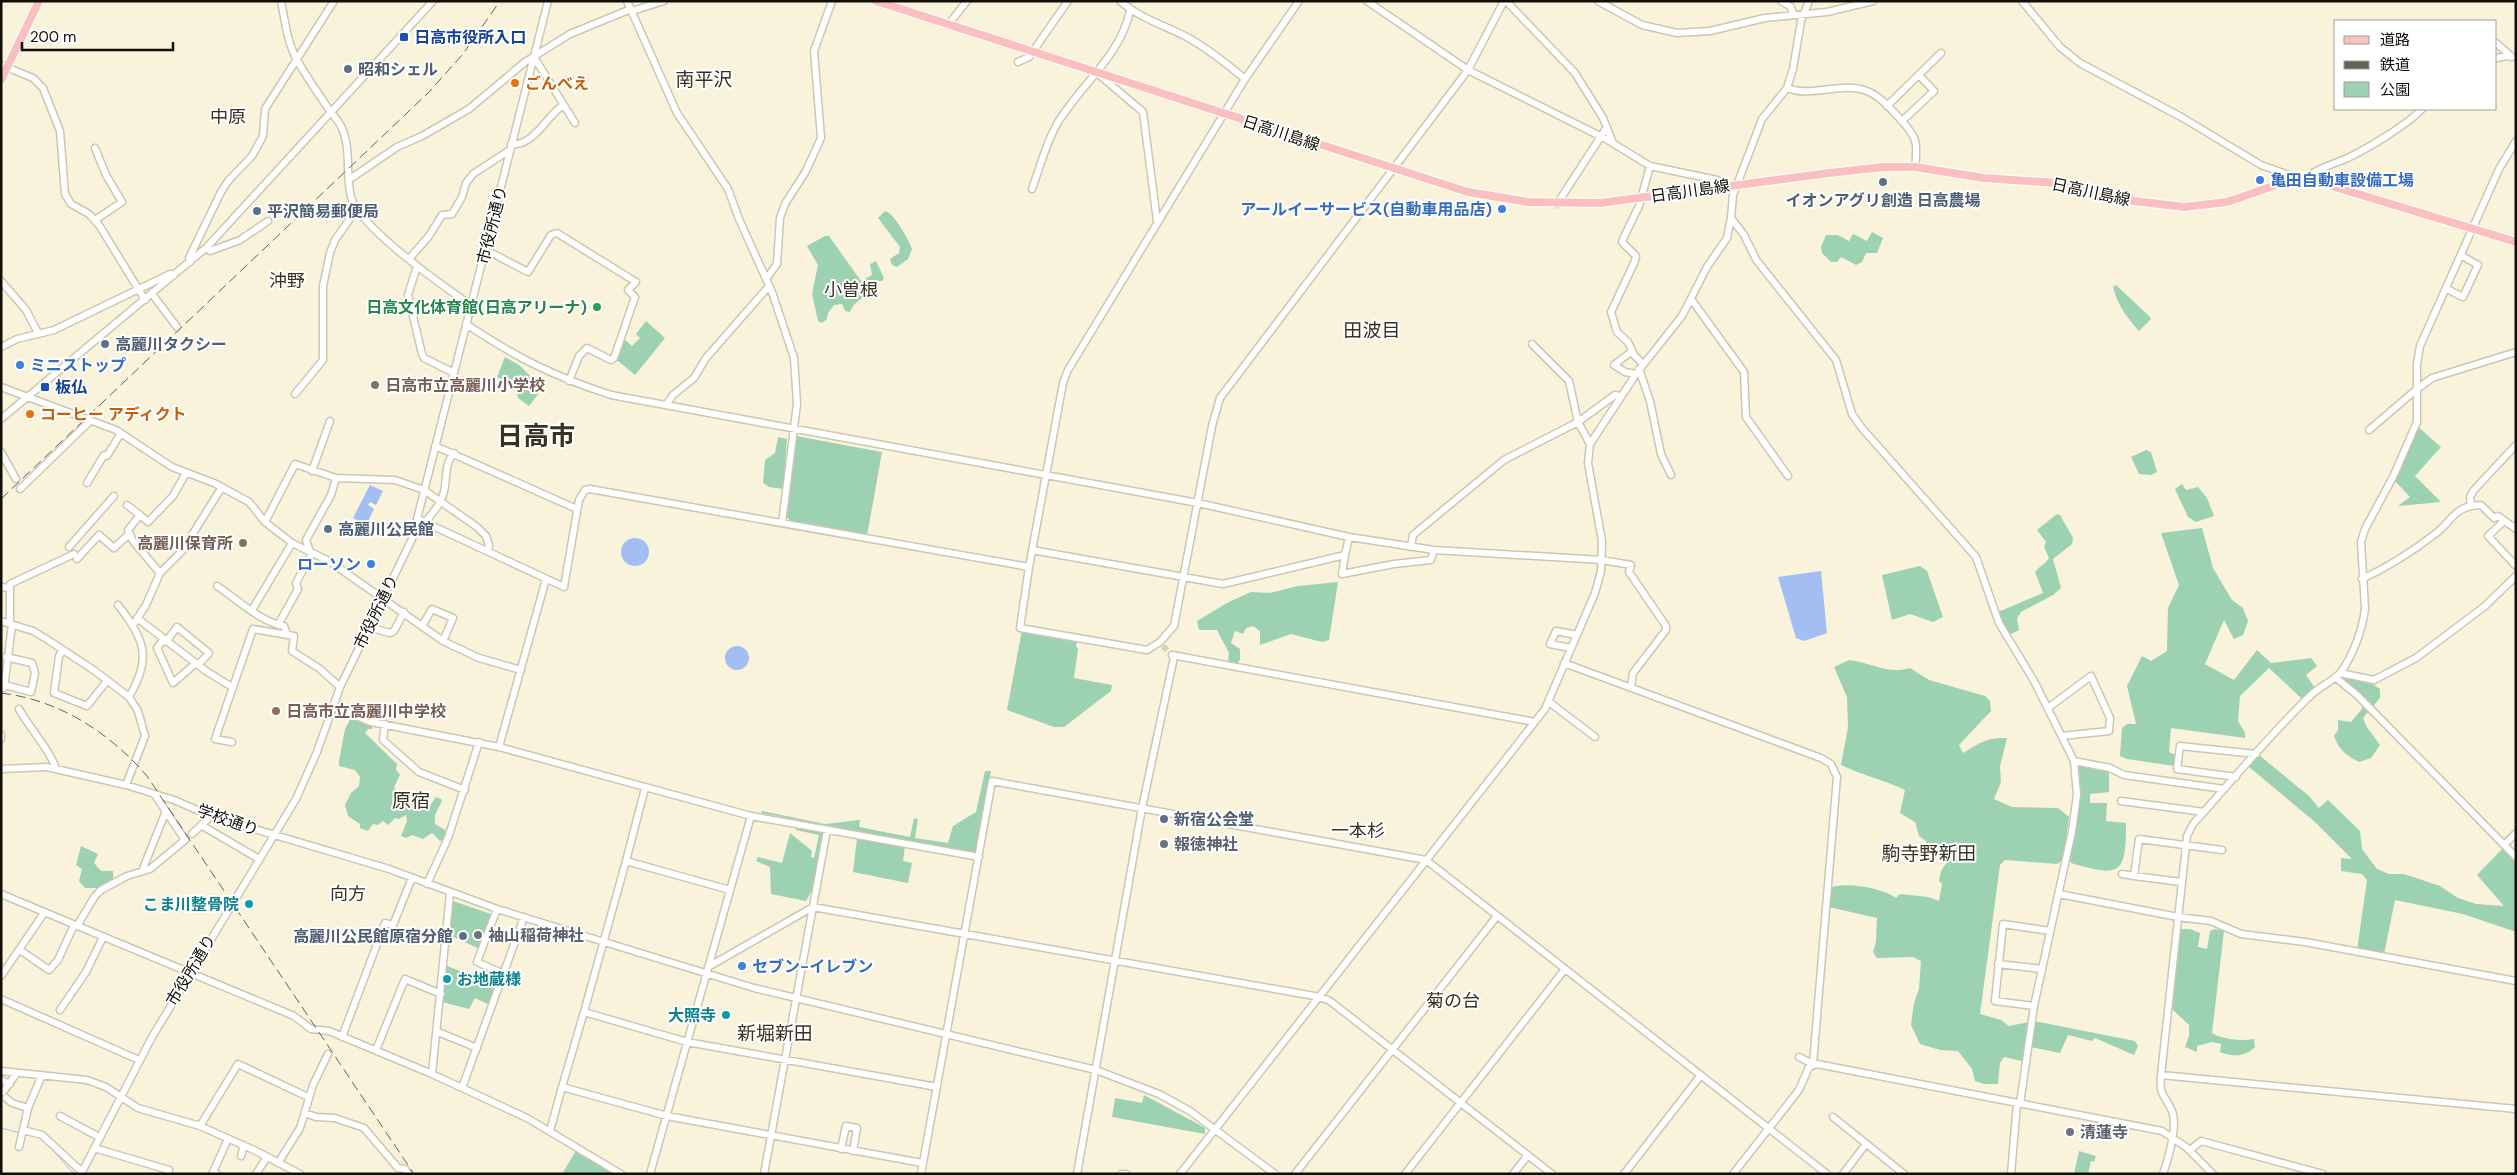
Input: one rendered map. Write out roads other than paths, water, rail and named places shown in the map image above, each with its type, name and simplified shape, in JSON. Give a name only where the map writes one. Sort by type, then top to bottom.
[{"type":"main road","points":[[1,80],[4,66],[39,1]]},
{"type":"main road","name":"日高川島線","points":[[876,1],[1393,169],[1468,192],[1528,202],[1557,204],[1600,203],[1884,167],[1915,167],[1984,178],[2058,182],[2134,202],[2185,207],[2227,202],[2301,178]]},
{"type":"main road","points":[[2301,178],[2516,242]]},
{"type":"street","points":[[281,1],[290,43],[296,58],[337,119],[345,135],[351,196],[356,210],[366,222],[417,266],[471,305]]},
{"type":"street","points":[[190,262],[189,258],[221,192],[228,181],[252,156],[263,136],[265,109],[334,1]]},
{"type":"street","points":[[1,418],[207,247],[433,1]]},
{"type":"street","name":"市役所通り","points":[[81,1173],[120,1096],[189,973],[301,790],[317,752],[340,687],[382,598],[422,520],[424,490],[548,1]]},
{"type":"street","points":[[627,1],[677,114],[728,188],[739,219],[769,286],[794,358],[797,388],[794,429],[782,524]]},
{"type":"street","points":[[350,179],[397,147],[422,136],[469,109],[525,62],[570,34],[632,10],[664,1]]},
{"type":"street","points":[[766,279],[777,264],[780,218],[821,138],[814,51],[832,1]]},
{"type":"street","points":[[948,25],[967,1]]},
{"type":"street","points":[[1018,62],[1026,59],[1033,52],[1068,1]]},
{"type":"street","points":[[1120,1],[1130,10],[1188,38],[1212,53],[1245,79]]},
{"type":"street","points":[[1299,1],[1223,114],[1068,370],[1063,383],[1029,567],[1020,628],[1141,650],[1162,644],[1177,620],[1212,426],[1220,398],[1468,70],[1505,1],[1575,73],[1606,127],[1612,143]]},
{"type":"street","points":[[1368,1],[1468,70],[1612,143],[1650,166],[1717,180],[1723,186]]},
{"type":"street","points":[[1598,1],[1642,25],[1677,33],[1710,30],[1793,14],[1827,12],[1873,1]]},
{"type":"street","points":[[1781,1],[1792,7],[1793,14]]},
{"type":"street","points":[[1180,1174],[1320,998],[1549,702],[1598,584],[1602,560],[1602,541],[1588,464],[1590,444],[1639,369],[1672,330],[1707,268],[1727,238],[1733,194],[1762,119],[1786,88],[1804,13],[1809,1]]},
{"type":"street","points":[[2022,1],[2060,47],[2080,63],[2183,118],[2261,165],[2301,178],[2322,167],[2357,154],[2407,122],[2421,110]]},
{"type":"street","points":[[1032,189],[1058,123],[1097,73],[1125,28],[1130,10]]},
{"type":"street","points":[[2497,44],[2514,58]]},
{"type":"street","points":[[1887,106],[1941,53]]},
{"type":"street","points":[[2497,58],[2507,56],[2514,58]]},
{"type":"street","points":[[534,57],[562,106],[575,124]]},
{"type":"street","points":[[4,66],[33,78],[42,88],[60,131],[65,194],[70,204],[95,220],[145,300]]},
{"type":"street","points":[[1097,73],[1142,112],[1158,221]]},
{"type":"street","points":[[1902,121],[1934,91],[1919,75]]},
{"type":"street","points":[[1786,88],[1801,92],[1840,89],[1867,91],[1887,106],[1917,140],[1915,167]]},
{"type":"street","points":[[409,259],[429,236],[442,215],[452,214],[456,209],[465,185],[473,174],[511,147],[521,144],[533,136],[550,116],[562,106]]},
{"type":"street","points":[[1557,204],[1606,127]]},
{"type":"street","points":[[2163,1174],[2170,1151],[2174,1119],[2160,1090],[2161,1074],[2181,882],[2189,829],[2312,694],[2338,675],[2349,658],[2364,619],[2361,542],[2365,529],[2393,477],[2417,422],[2417,355],[2500,170],[2516,141]]},
{"type":"street","points":[[95,148],[106,175],[122,202],[95,220]]},
{"type":"street","points":[[1650,166],[1641,198],[1622,242],[1636,256],[1635,261],[1611,312],[1617,332],[1628,342],[1639,369],[1650,401],[1661,454],[1671,475]]},
{"type":"street","points":[[295,394],[323,360],[323,286],[336,240],[356,210]]},
{"type":"street","points":[[1731,218],[1744,235],[1757,261],[1836,360],[1852,414],[1861,427],[1976,557],[1998,623],[2048,708],[2074,761],[2077,795],[2059,894],[2034,1006],[2018,1104],[2011,1174]]},
{"type":"street","points":[[207,247],[210,251],[240,240],[268,221]]},
{"type":"street","points":[[486,250],[528,272],[551,235],[557,233],[636,282],[628,290],[635,297],[614,358],[611,360],[587,348],[579,356],[569,381]]},
{"type":"street","points":[[2447,289],[2463,297],[2478,265],[2462,256]]},
{"type":"street","points":[[417,266],[408,295],[422,354],[424,358],[454,373]]},
{"type":"street","points":[[1,347],[17,339],[54,330],[170,274],[174,275]]},
{"type":"street","points":[[1,281],[26,310],[38,333]]},
{"type":"street","points":[[666,405],[672,395],[694,378],[706,358],[769,286]]},
{"type":"street","points":[[152,294],[177,327]]},
{"type":"street","points":[[1691,298],[1744,372],[1746,417],[1788,476]]},
{"type":"street","points":[[466,324],[508,352],[569,381],[611,395],[1198,503],[1349,537],[1434,550],[1602,560],[1631,565],[1629,572],[1666,626],[1664,633],[1633,673],[1631,688]]},
{"type":"street","points":[[1532,344],[1569,382],[1578,422],[1590,444]]},
{"type":"street","points":[[1632,351],[1614,366],[1625,372],[1639,369]]},
{"type":"street","points":[[2369,430],[2417,388],[2441,375],[2516,352]]},
{"type":"street","points":[[1,386],[121,433],[150,454],[249,502],[266,522],[292,543],[329,561],[444,640],[479,658],[521,670]]},
{"type":"street","points":[[1411,547],[1413,535],[1487,472],[1504,460],[1578,422],[1615,395],[1620,396]]},
{"type":"street","points":[[20,489],[90,421]]},
{"type":"street","points":[[312,471],[330,421]]},
{"type":"street","points":[[87,483],[104,455],[107,456],[121,433]]},
{"type":"street","points":[[2471,506],[2470,497],[2474,490],[2516,445]]},
{"type":"street","points":[[435,446],[577,509]]},
{"type":"street","points":[[1,452],[16,479]]},
{"type":"street","points":[[454,453],[448,462],[444,493],[440,502],[422,520],[564,587],[577,509],[585,490],[590,489],[1029,567]]},
{"type":"street","points":[[266,522],[294,464],[336,478],[395,480],[424,490],[477,527],[486,536],[489,545],[488,551]]},
{"type":"street","points":[[128,505],[148,522],[173,496],[186,473]]},
{"type":"street","points":[[278,624],[298,589],[296,583],[311,553],[306,540],[331,495],[336,478]]},
{"type":"street","points":[[133,625],[146,605],[160,573],[182,551],[222,488]]},
{"type":"street","points":[[69,546],[114,496]]},
{"type":"street","points":[[2362,579],[2414,550],[2438,533],[2458,510],[2481,505],[2494,518],[2498,516],[2516,529]]},
{"type":"street","points":[[140,515],[128,530],[129,534],[160,573]]},
{"type":"street","points":[[2504,521],[2488,536],[2516,566]]},
{"type":"street","points":[[6,657],[32,663],[36,674],[31,692],[3,687],[6,657],[11,625],[12,600],[9,588],[12,582],[75,556],[99,535],[114,548],[129,534]]},
{"type":"street","points":[[1349,537],[1342,574],[1394,564],[1431,560],[1434,550]]},
{"type":"street","points":[[252,610],[292,543]]},
{"type":"street","points":[[1032,550],[1223,584],[1346,555]]},
{"type":"street","points":[[2338,675],[2374,680],[2416,658],[2485,606],[2516,576]]},
{"type":"street","points":[[499,747],[546,579]]},
{"type":"street","points":[[217,586],[252,610],[284,626],[287,635]]},
{"type":"street","points":[[1,587],[9,588]]},
{"type":"street","points":[[118,605],[133,625],[143,647],[143,668],[129,697]]},
{"type":"street","points":[[422,626],[432,609],[453,618],[444,640]]},
{"type":"street","points":[[368,627],[390,633],[394,631],[404,612]]},
{"type":"street","points":[[138,618],[165,641],[232,687]]},
{"type":"street","points":[[1,621],[33,631],[129,697],[138,711],[145,736],[126,784]]},
{"type":"street","points":[[177,627],[209,652],[173,683],[157,648],[165,641],[177,627]]},
{"type":"street","points":[[232,742],[215,738],[253,629],[294,636],[292,651],[320,668],[340,687]]},
{"type":"street","points":[[1571,648],[1550,644],[1556,631],[1576,635]]},
{"type":"street","points":[[63,650],[59,656],[54,693],[87,706],[107,681]]},
{"type":"street","points":[[1077,1174],[1142,808],[1173,656],[1535,722]]},
{"type":"street","points":[[1564,663],[1821,758],[1834,768],[1837,777],[1813,1064],[1799,1090],[1733,1174]]},
{"type":"street","points":[[2338,675],[2516,857]]},
{"type":"street","points":[[2048,708],[2092,676],[2110,718],[2109,731],[2062,736]]},
{"type":"street","points":[[1549,702],[1595,737]]},
{"type":"street","points":[[332,706],[371,722],[479,742],[751,816],[979,857]]},
{"type":"street","points":[[19,709],[52,758],[56,768]]},
{"type":"street","points":[[385,724],[383,740],[419,772],[465,790]]},
{"type":"street","points":[[427,884],[448,838],[479,742]]},
{"type":"street","points":[[2236,777],[2177,769],[2180,746],[2256,754]]},
{"type":"street","points":[[2074,761],[2110,768],[2124,775],[2224,789]]},
{"type":"street","name":"学校通り","points":[[1,769],[56,768],[126,784],[174,800],[211,816],[412,878],[497,909],[707,970],[796,1000],[1096,1070],[1159,1094],[1216,1128],[1274,1174]]},
{"type":"street","points":[[920,1174],[992,781],[1426,860],[1827,1174]]},
{"type":"street","points":[[550,1131],[645,788]]},
{"type":"street","points":[[20,950],[48,970],[58,960],[75,926],[101,890],[127,876],[150,869],[185,840],[155,795]]},
{"type":"street","points":[[2121,801],[2204,812]]},
{"type":"street","points":[[142,871],[166,811]]},
{"type":"street","points":[[192,834],[211,816]]},
{"type":"street","points":[[650,1174],[751,816]]},
{"type":"street","points":[[201,825],[259,859]]},
{"type":"street","points":[[764,1174],[827,830]]},
{"type":"street","points":[[2504,845],[2516,833]]},
{"type":"street","points":[[2134,876],[2139,839],[2222,850]]},
{"type":"street","points":[[626,861],[730,890]]},
{"type":"street","points":[[2122,874],[2181,882]]},
{"type":"street","points":[[342,1037],[385,923],[393,926],[412,878]]},
{"type":"street","points":[[432,1074],[438,1032],[450,893]]},
{"type":"street","points":[[1,894],[294,1016],[311,1028],[328,1031],[432,1074],[550,1131],[621,1174]]},
{"type":"street","points":[[2059,894],[2178,917],[2211,921],[2241,934],[2305,942],[2516,981]]},
{"type":"street","points":[[707,970],[813,907],[1320,998],[1330,1001],[1552,1174]]},
{"type":"street","points":[[497,909],[478,962],[504,974]]},
{"type":"street","points":[[1,976],[44,913]]},
{"type":"street","points":[[1296,1174],[1497,916]]},
{"type":"street","points":[[462,1088],[524,917]]},
{"type":"street","points":[[2034,1006],[1995,1001],[2003,924],[2050,931]]},
{"type":"street","points":[[60,1010],[86,972],[102,936]]},
{"type":"street","points":[[1998,964],[2042,969]]},
{"type":"street","points":[[1404,1174],[1565,969]]},
{"type":"street","points":[[376,1050],[405,979],[441,994]]},
{"type":"street","points":[[1,999],[140,1060]]},
{"type":"street","points":[[584,1012],[687,1042],[937,1087]]},
{"type":"street","points":[[438,1032],[477,1048]]},
{"type":"street","points":[[278,1163],[300,1128],[308,1097],[328,1054]]},
{"type":"street","points":[[1799,1057],[1813,1064],[2148,1127],[2171,1136],[2188,1149],[2213,1174]]},
{"type":"street","points":[[200,1126],[238,1064],[308,1097]]},
{"type":"street","points":[[1,1071],[87,1080],[120,1096],[138,1108],[200,1126],[244,1145],[300,1174]]},
{"type":"street","points":[[16,1074],[5,1095],[12,1103],[28,1108]]},
{"type":"street","points":[[2161,1074],[2516,1109]]},
{"type":"street","points":[[19,1147],[28,1108],[42,1075]]},
{"type":"street","points":[[1624,1174],[1701,1075]]},
{"type":"street","points":[[1,1080],[10,1084]]},
{"type":"street","points":[[562,1087],[667,1116],[922,1163]]},
{"type":"street","points":[[305,1113],[316,1117],[336,1118],[364,1128],[392,1162],[400,1169],[405,1169],[408,1174]]},
{"type":"street","points":[[60,1116],[99,1137]]},
{"type":"street","points":[[1833,1117],[1904,1174]]},
{"type":"street","points":[[841,1148],[846,1126],[858,1128],[853,1151]]},
{"type":"street","points":[[23,1130],[42,1134],[81,1173]]},
{"type":"street","points":[[217,1174],[214,1172],[228,1139]]},
{"type":"street","points":[[2170,1151],[2175,1147],[2188,1149],[2201,1140],[2323,1174]]},
{"type":"street","points":[[1843,1174],[1866,1144]]},
{"type":"street","points":[[241,1156],[244,1145]]},
{"type":"street","points":[[94,1148],[169,1170],[168,1174]]},
{"type":"street","points":[[1513,1174],[1528,1155]]},
{"type":"street","points":[[256,1174],[267,1157]]},
{"type":"street","points":[[1121,1174],[1126,1174]]},
{"type":"water","points":[[370,485],[383,491],[376,505],[370,502],[368,505],[374,509],[366,525],[353,518]]},
{"type":"water","points":[[635,538],[645,542],[649,552],[645,562],[635,566],[625,562],[621,552],[625,542]]},
{"type":"water","points":[[1821,571],[1827,633],[1804,641],[1796,638],[1778,577]]},
{"type":"water","points":[[737,646],[746,649],[749,658],[746,667],[737,670],[728,667],[725,658],[728,649]]},
{"type":"waterway","points":[[1,1128],[20,1133]]},
{"type":"waterway","points":[[51,1148],[74,1174]]},
{"type":"tunnel","points":[[1163,646],[1172,655]]},
{"type":"railway","points":[[1,499],[429,92],[463,54],[500,1]]},
{"type":"railway","points":[[1,693],[43,703],[82,721],[116,745],[147,776],[414,1174]]},
{"type":"place","name":"日高市役所入口","points":[[404,37]]},
{"type":"place","name":"昭和シェル","points":[[348,69]]},
{"type":"place","name":"ごんべえ","points":[[515,83]]},
{"type":"place","name":"亀田自動車設備工場","points":[[2260,180]]},
{"type":"place","name":"イオンアグリ創造 日高農場","points":[[1883,182]]},
{"type":"place","name":"アールイーサービス(自動車用品店)","points":[[1502,209]]},
{"type":"place","name":"平沢簡易郵便局","points":[[257,211]]},
{"type":"place","name":"日高文化体育館(日高アリーナ)","points":[[597,307]]},
{"type":"place","name":"高麗川タクシー","points":[[105,344]]},
{"type":"place","name":"ミニストップ","points":[[20,365]]},
{"type":"place","name":"日高市立高麗川小学校","points":[[375,385]]},
{"type":"place","name":"板仏","points":[[45,387]]},
{"type":"place","name":"コーヒー アディクト","points":[[30,414]]},
{"type":"place","name":"高麗川公民館","points":[[328,529]]},
{"type":"place","name":"高麗川保育所","points":[[243,543]]},
{"type":"place","name":"ローソン","points":[[371,564]]},
{"type":"place","name":"日高市立高麗川中学校","points":[[276,711]]},
{"type":"place","name":"新宿公会堂","points":[[1164,819]]},
{"type":"place","name":"報徳神社","points":[[1164,844]]},
{"type":"place","name":"こま川整骨院","points":[[249,904]]},
{"type":"place","name":"袖山稲荷神社","points":[[478,935]]},
{"type":"place","name":"高麗川公民館原宿分館","points":[[463,936]]},
{"type":"place","name":"セブン-イレブン","points":[[742,966]]},
{"type":"place","name":"お地蔵様","points":[[447,979]]},
{"type":"place","name":"大照寺","points":[[726,1015]]},
{"type":"place","name":"清蓮寺","points":[[2070,1132]]},
{"type":"district","name":"南平沢","points":[[704,79]]},
{"type":"district","name":"中原","points":[[228,117]]},
{"type":"district","name":"沖野","points":[[287,281]]},
{"type":"district","name":"小曽根","points":[[851,290]]},
{"type":"district","name":"田波目","points":[[1372,330]]},
{"type":"district","name":"日高市","points":[[536,436]]},
{"type":"district","name":"原宿","points":[[411,800]]},
{"type":"district","name":"一本杉","points":[[1358,831]]},
{"type":"district","name":"駒寺野新田","points":[[1929,853]]},
{"type":"district","name":"向方","points":[[348,894]]},
{"type":"district","name":"菊の台","points":[[1453,1001]]},
{"type":"district","name":"新堀新田","points":[[775,1033]]}]
